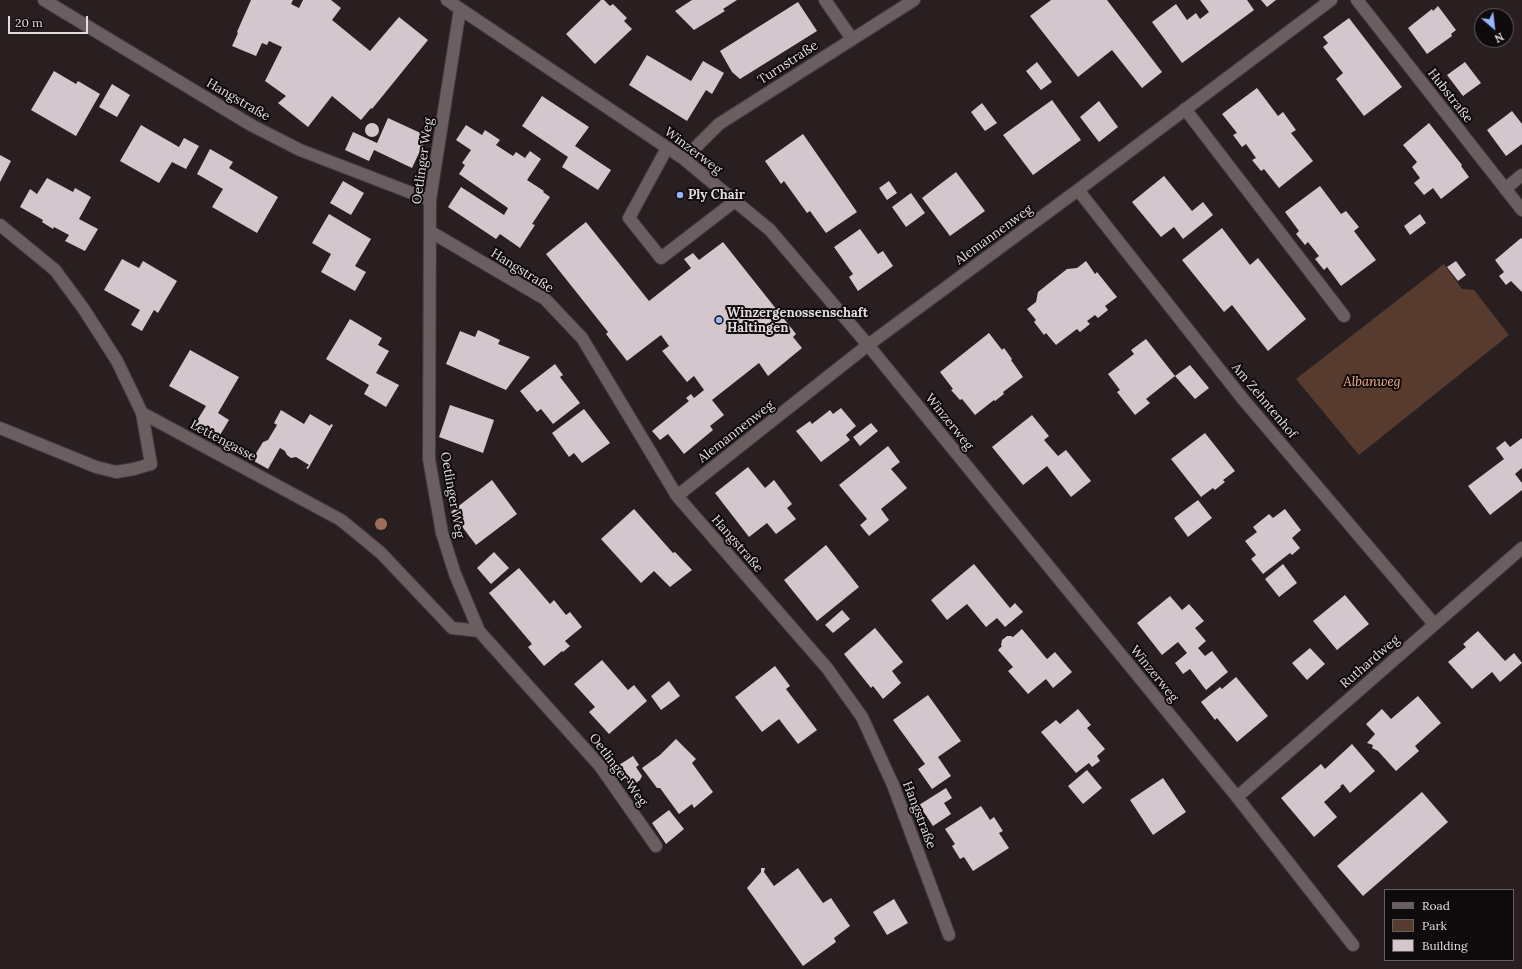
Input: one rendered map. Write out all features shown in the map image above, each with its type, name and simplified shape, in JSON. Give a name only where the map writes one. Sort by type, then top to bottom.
[{"type":"street","name":"Hangstraße","points":[[44,0],[251,125],[300,150],[430,200]]},
{"type":"street","name":"Winzerweg","points":[[447,0],[684,160],[770,230],[868,345],[1236,797],[1353,945]]},
{"type":"street","points":[[825,0],[852,39]]},
{"type":"street","name":"Turnstraße","points":[[684,160],[719,124],[914,0]]},
{"type":"street","name":"Alemannenweg","points":[[677,496],[868,345],[1331,0]]},
{"type":"street","name":"Hubstraße","points":[[1357,0],[1522,210]]},
{"type":"street","name":"Oetlinger Weg","points":[[460,10],[430,200],[429,459],[442,533],[455,574],[479,631],[600,766],[656,846]]},
{"type":"street","points":[[1185,110],[1344,316]]},
{"type":"street","points":[[667,148],[629,218],[661,258],[735,201]]},
{"type":"street","points":[[1505,188],[1522,175]]},
{"type":"street","name":"Am Zehntenhof","points":[[1078,190],[1242,398],[1434,624]]},
{"type":"street","points":[[0,225],[55,270],[83,308],[117,361],[142,413],[151,464],[134,470],[116,472],[96,467],[0,428]]},
{"type":"street","name":"Hangstraße","points":[[431,232],[544,299],[582,338],[677,496],[827,668],[862,717],[893,785],[949,935]]},
{"type":"street","name":"Lettengasse","points":[[142,413],[340,520],[381,553],[452,628],[479,631]]},
{"type":"street","name":"Ruthardweg","points":[[1236,797],[1522,548]]},
{"type":"green space","name":"Albanweg","points":[[1444,264],[1462,289],[1474,290],[1509,335],[1359,455],[1296,379]]},
{"type":"building","points":[[251,0],[293,0],[291,4],[299,8],[303,0],[331,0],[341,8],[332,20],[370,51],[399,17],[428,40],[372,109],[371,108],[361,120],[332,96],[308,127],[278,103],[286,96],[265,81],[282,47],[269,41],[267,45],[262,43],[256,56],[232,46]]},
{"type":"building","points":[[601,0],[604,0],[610,6],[613,4],[627,18],[624,21],[632,29],[595,64],[566,34]]},
{"type":"building","points":[[692,0],[737,0],[723,9],[725,11],[694,30],[675,11]]},
{"type":"building","points":[[1051,0],[1107,0],[1162,72],[1142,88],[1112,50],[1078,77],[1030,16]]},
{"type":"building","points":[[1200,0],[1247,0],[1254,10],[1182,63],[1152,22],[1176,4],[1187,20],[1196,13],[1200,19],[1209,12]]},
{"type":"building","points":[[1261,0],[1276,0],[1267,7]]},
{"type":"building","points":[[798,2],[817,31],[740,79],[732,72],[720,51]]},
{"type":"building","points":[[1438,6],[1456,30],[1451,34],[1452,36],[1427,54],[1408,28]]},
{"type":"building","points":[[1349,18],[1402,87],[1364,116],[1336,79],[1343,73],[1323,47],[1328,43],[1323,37]]},
{"type":"building","points":[[647,55],[691,81],[703,61],[724,73],[712,94],[706,90],[687,121],[629,85]]},
{"type":"building","points":[[1037,62],[1052,82],[1041,90],[1026,71]]},
{"type":"building","points":[[1465,62],[1481,83],[1463,96],[1447,75]]},
{"type":"building","points":[[54,71],[76,84],[78,81],[100,94],[76,136],[31,110]]},
{"type":"building","points":[[112,84],[130,95],[117,117],[99,107]]},
{"type":"building","points":[[1257,88],[1278,116],[1283,112],[1296,130],[1291,133],[1313,161],[1279,188],[1264,169],[1261,171],[1252,160],[1256,158],[1246,144],[1242,147],[1233,135],[1237,133],[1222,114]]},
{"type":"building","points":[[542,96],[589,127],[575,146],[611,170],[598,190],[562,167],[568,157],[522,126]]},
{"type":"building","points":[[1052,100],[1081,140],[1033,175],[1003,135]]},
{"type":"building","points":[[1099,101],[1118,127],[1099,142],[1080,117]]},
{"type":"building","points":[[982,103],[997,123],[985,131],[971,112]]},
{"type":"building","points":[[1512,111],[1522,124],[1522,144],[1506,156],[1487,130]]},
{"type":"building","points":[[388,118],[427,136],[412,168],[374,150],[369,161],[345,150],[353,132],[377,143]]},
{"type":"building","points":[[372,123],[377,125],[379,130],[377,135],[372,137],[367,135],[365,130],[367,125]]},
{"type":"building","points":[[1429,123],[1462,165],[1461,166],[1469,177],[1441,199],[1433,188],[1424,195],[1414,183],[1420,178],[1412,167],[1417,162],[1403,145]]},
{"type":"building","points":[[141,125],[179,147],[184,138],[199,146],[186,169],[172,162],[159,183],[120,161]]},
{"type":"building","points":[[466,125],[482,135],[485,130],[500,140],[496,145],[513,156],[516,152],[525,158],[530,151],[541,159],[527,180],[544,191],[543,192],[550,197],[532,224],[535,225],[520,248],[500,234],[496,239],[448,207],[461,187],[504,215],[508,208],[459,174],[465,165],[462,163],[471,150],[456,140]]},
{"type":"building","points":[[803,134],[857,212],[826,233],[810,211],[807,213],[784,181],[781,184],[765,161]]},
{"type":"building","points":[[210,149],[233,162],[229,168],[278,197],[257,233],[212,207],[223,189],[197,174]]},
{"type":"building","points":[[0,155],[11,161],[0,182]]},
{"type":"building","points":[[956,172],[985,211],[950,236],[922,198]]},
{"type":"building","points":[[1164,176],[1192,211],[1203,202],[1213,215],[1183,239],[1174,227],[1161,237],[1132,202]]},
{"type":"building","points":[[47,178],[73,192],[75,188],[91,197],[79,219],[98,229],[85,251],[65,241],[69,235],[54,227],[53,229],[42,222],[43,220],[20,207],[30,189],[37,194]]},
{"type":"building","points":[[343,181],[364,193],[351,215],[330,203]]},
{"type":"building","points":[[889,181],[897,193],[887,200],[879,188]]},
{"type":"building","points":[[1320,186],[1341,214],[1346,211],[1359,227],[1354,231],[1376,260],[1341,286],[1327,267],[1324,270],[1315,259],[1319,256],[1308,242],[1305,245],[1296,234],[1299,231],[1285,212]]},
{"type":"building","points":[[911,193],[925,213],[906,227],[892,207]]},
{"type":"building","points":[[329,214],[371,239],[355,266],[366,272],[355,291],[321,272],[331,254],[312,243]]},
{"type":"building","points":[[1420,214],[1426,223],[1410,235],[1404,226]]},
{"type":"building","points":[[586,222],[649,301],[691,268],[684,259],[693,253],[699,260],[723,242],[796,334],[793,337],[802,348],[768,376],[759,363],[712,400],[724,415],[710,426],[713,430],[684,454],[668,434],[660,440],[652,431],[689,401],[686,398],[691,394],[694,398],[704,390],[694,376],[687,382],[662,351],[669,346],[661,335],[627,361],[606,334],[608,332],[546,254]]},
{"type":"building","points":[[1222,228],[1250,265],[1258,258],[1306,319],[1268,351],[1232,305],[1224,312],[1182,260]]},
{"type":"building","points":[[860,229],[878,254],[883,251],[893,266],[858,291],[849,277],[853,274],[834,247]]},
{"type":"building","points":[[1521,238],[1522,292],[1511,281],[1506,285],[1499,276],[1504,272],[1495,260]]},
{"type":"building","points":[[122,259],[139,268],[143,261],[177,281],[158,313],[154,310],[142,331],[131,325],[140,310],[104,290]]},
{"type":"building","points":[[1086,261],[1095,274],[1097,272],[1117,297],[1105,306],[1108,310],[1098,318],[1095,315],[1087,321],[1090,324],[1080,332],[1077,329],[1056,345],[1046,333],[1044,335],[1034,322],[1036,320],[1027,309],[1036,302],[1038,292],[1067,269],[1077,268]]},
{"type":"building","points":[[1456,261],[1466,275],[1458,281],[1447,267]]},
{"type":"building","points":[[350,319],[382,338],[378,345],[389,351],[376,373],[399,385],[386,407],[364,394],[369,385],[326,359]]},
{"type":"building","points":[[478,330],[500,340],[498,344],[530,357],[506,390],[446,364],[460,331],[475,337]]},
{"type":"building","points":[[989,333],[1002,350],[1004,348],[1023,377],[1003,392],[1004,394],[975,415],[962,399],[960,400],[951,390],[953,389],[940,372]]},
{"type":"building","points":[[1146,339],[1175,376],[1146,399],[1150,403],[1135,415],[1117,392],[1120,390],[1108,374],[1134,354],[1131,350]]},
{"type":"building","points":[[190,350],[239,377],[218,413],[229,420],[217,440],[193,427],[206,406],[169,386]]},
{"type":"building","points":[[555,364],[563,375],[560,377],[580,403],[553,424],[541,409],[537,412],[520,391]]},
{"type":"building","points":[[1190,365],[1209,388],[1195,399],[1175,376]]},
{"type":"building","points":[[450,405],[494,420],[483,453],[439,437]]},
{"type":"building","points":[[841,408],[856,426],[846,435],[850,440],[821,462],[796,431],[810,421],[812,424],[830,410],[833,414]]},
{"type":"building","points":[[584,409],[610,443],[582,463],[574,453],[569,457],[552,433]]},
{"type":"building","points":[[281,410],[304,424],[310,414],[330,426],[331,424],[333,425],[308,469],[306,468],[309,465],[296,457],[291,458],[280,448],[268,469],[252,460],[263,442],[268,440],[277,425],[274,423]]},
{"type":"building","points":[[1032,415],[1049,436],[1044,440],[1058,456],[1066,450],[1091,481],[1071,497],[1047,466],[1023,485],[992,447]]},
{"type":"building","points":[[871,423],[878,431],[860,446],[853,437]]},
{"type":"building","points":[[1205,433],[1235,471],[1223,480],[1225,482],[1215,490],[1213,488],[1201,497],[1171,459]]},
{"type":"building","points":[[1522,438],[1522,468],[1515,474],[1522,483],[1522,490],[1490,515],[1468,486],[1504,459],[1496,448],[1505,441],[1510,447]]},
{"type":"building","points":[[888,446],[900,462],[891,469],[907,488],[881,509],[889,520],[869,536],[860,525],[867,519],[839,485]]},
{"type":"building","points":[[748,467],[765,488],[774,480],[792,504],[787,508],[796,519],[776,534],[767,523],[749,537],[715,493]]},
{"type":"building","points":[[492,480],[517,514],[476,545],[451,512]]},
{"type":"building","points":[[1198,500],[1212,518],[1188,537],[1174,518]]},
{"type":"building","points":[[634,509],[673,553],[675,552],[692,570],[670,587],[654,571],[641,583],[601,539]]},
{"type":"building","points":[[1285,509],[1301,530],[1292,538],[1300,548],[1292,555],[1290,553],[1263,574],[1251,559],[1256,555],[1245,541],[1257,532],[1253,527],[1269,514],[1273,518]]},
{"type":"building","points":[[826,545],[859,587],[817,621],[784,580]]},
{"type":"building","points":[[494,552],[509,568],[491,584],[477,568]]},
{"type":"building","points":[[974,564],[1010,608],[1015,603],[1023,612],[1005,627],[997,618],[986,627],[967,604],[947,620],[931,600]]},
{"type":"building","points":[[1283,564],[1297,583],[1279,597],[1265,579]]},
{"type":"building","points":[[519,568],[550,604],[554,600],[566,615],[570,612],[582,627],[565,641],[570,646],[544,666],[528,647],[532,644],[489,593]]},
{"type":"building","points":[[1345,595],[1369,624],[1337,650],[1313,621]]},
{"type":"building","points":[[1170,596],[1182,610],[1189,604],[1204,621],[1195,628],[1206,641],[1198,648],[1205,656],[1212,651],[1228,672],[1206,690],[1190,669],[1183,674],[1175,663],[1187,653],[1178,642],[1162,655],[1137,623]]},
{"type":"building","points":[[842,610],[850,619],[833,633],[825,625]]},
{"type":"building","points":[[875,628],[903,662],[892,671],[901,683],[883,699],[873,686],[871,688],[844,654]]},
{"type":"building","points":[[1022,629],[1047,659],[1055,652],[1072,672],[1053,688],[1046,679],[1028,694],[1008,671],[1013,667],[998,650],[1002,646],[1002,640],[1007,636],[1013,637]]},
{"type":"building","points":[[1478,631],[1505,661],[1514,653],[1522,663],[1500,682],[1492,672],[1472,689],[1448,662],[1466,647],[1463,644]]},
{"type":"building","points":[[1310,648],[1325,664],[1307,680],[1292,663]]},
{"type":"building","points":[[602,660],[628,690],[634,685],[647,701],[609,734],[589,712],[595,707],[574,684]]},
{"type":"building","points":[[775,666],[790,686],[786,689],[817,730],[798,744],[779,719],[762,732],[735,697]]},
{"type":"building","points":[[1236,677],[1268,716],[1237,742],[1217,718],[1215,720],[1201,702],[1220,687],[1222,689]]},
{"type":"building","points":[[669,681],[680,696],[661,710],[651,696]]},
{"type":"building","points":[[928,695],[961,741],[938,757],[951,776],[932,789],[918,769],[925,764],[893,720]]},
{"type":"building","points":[[1418,696],[1441,723],[1415,746],[1419,751],[1396,771],[1378,751],[1372,748],[1373,745],[1367,743],[1375,734],[1366,724],[1382,709],[1391,719]]},
{"type":"building","points":[[1078,709],[1091,725],[1087,728],[1105,749],[1097,756],[1100,761],[1092,767],[1089,763],[1076,773],[1041,732],[1056,720],[1060,724]]},
{"type":"building","points":[[676,739],[696,759],[692,763],[713,792],[694,808],[692,804],[679,814],[660,788],[657,788],[642,768],[660,755]]},
{"type":"building","points":[[1352,744],[1375,771],[1350,793],[1343,784],[1324,802],[1337,817],[1314,837],[1281,798],[1321,764],[1325,769]]},
{"type":"building","points":[[633,756],[639,765],[636,767],[642,776],[640,780],[631,787],[616,767]]},
{"type":"building","points":[[1087,770],[1102,788],[1083,804],[1068,786]]},
{"type":"building","points":[[1163,778],[1186,812],[1153,835],[1130,800]]},
{"type":"building","points":[[946,788],[952,798],[944,803],[951,814],[933,826],[919,805]]},
{"type":"building","points":[[1422,792],[1448,822],[1363,896],[1337,866]]},
{"type":"building","points":[[981,806],[990,820],[994,817],[1003,831],[999,833],[1009,848],[973,871],[964,857],[960,859],[952,846],[955,844],[945,829]]},
{"type":"building","points":[[669,810],[684,829],[666,844],[652,823]]},
{"type":"building","points":[[761,868],[765,868],[764,872],[774,886],[798,868],[823,903],[831,898],[850,926],[834,938],[836,942],[803,966],[747,888],[761,872]]},
{"type":"building","points":[[894,899],[908,923],[887,935],[873,912]]},
{"type":"place","name":"Ply Chair","points":[[680,195]]},
{"type":"place","name":"Winzergenossenschaft Haltingen","points":[[719,320]]}]
